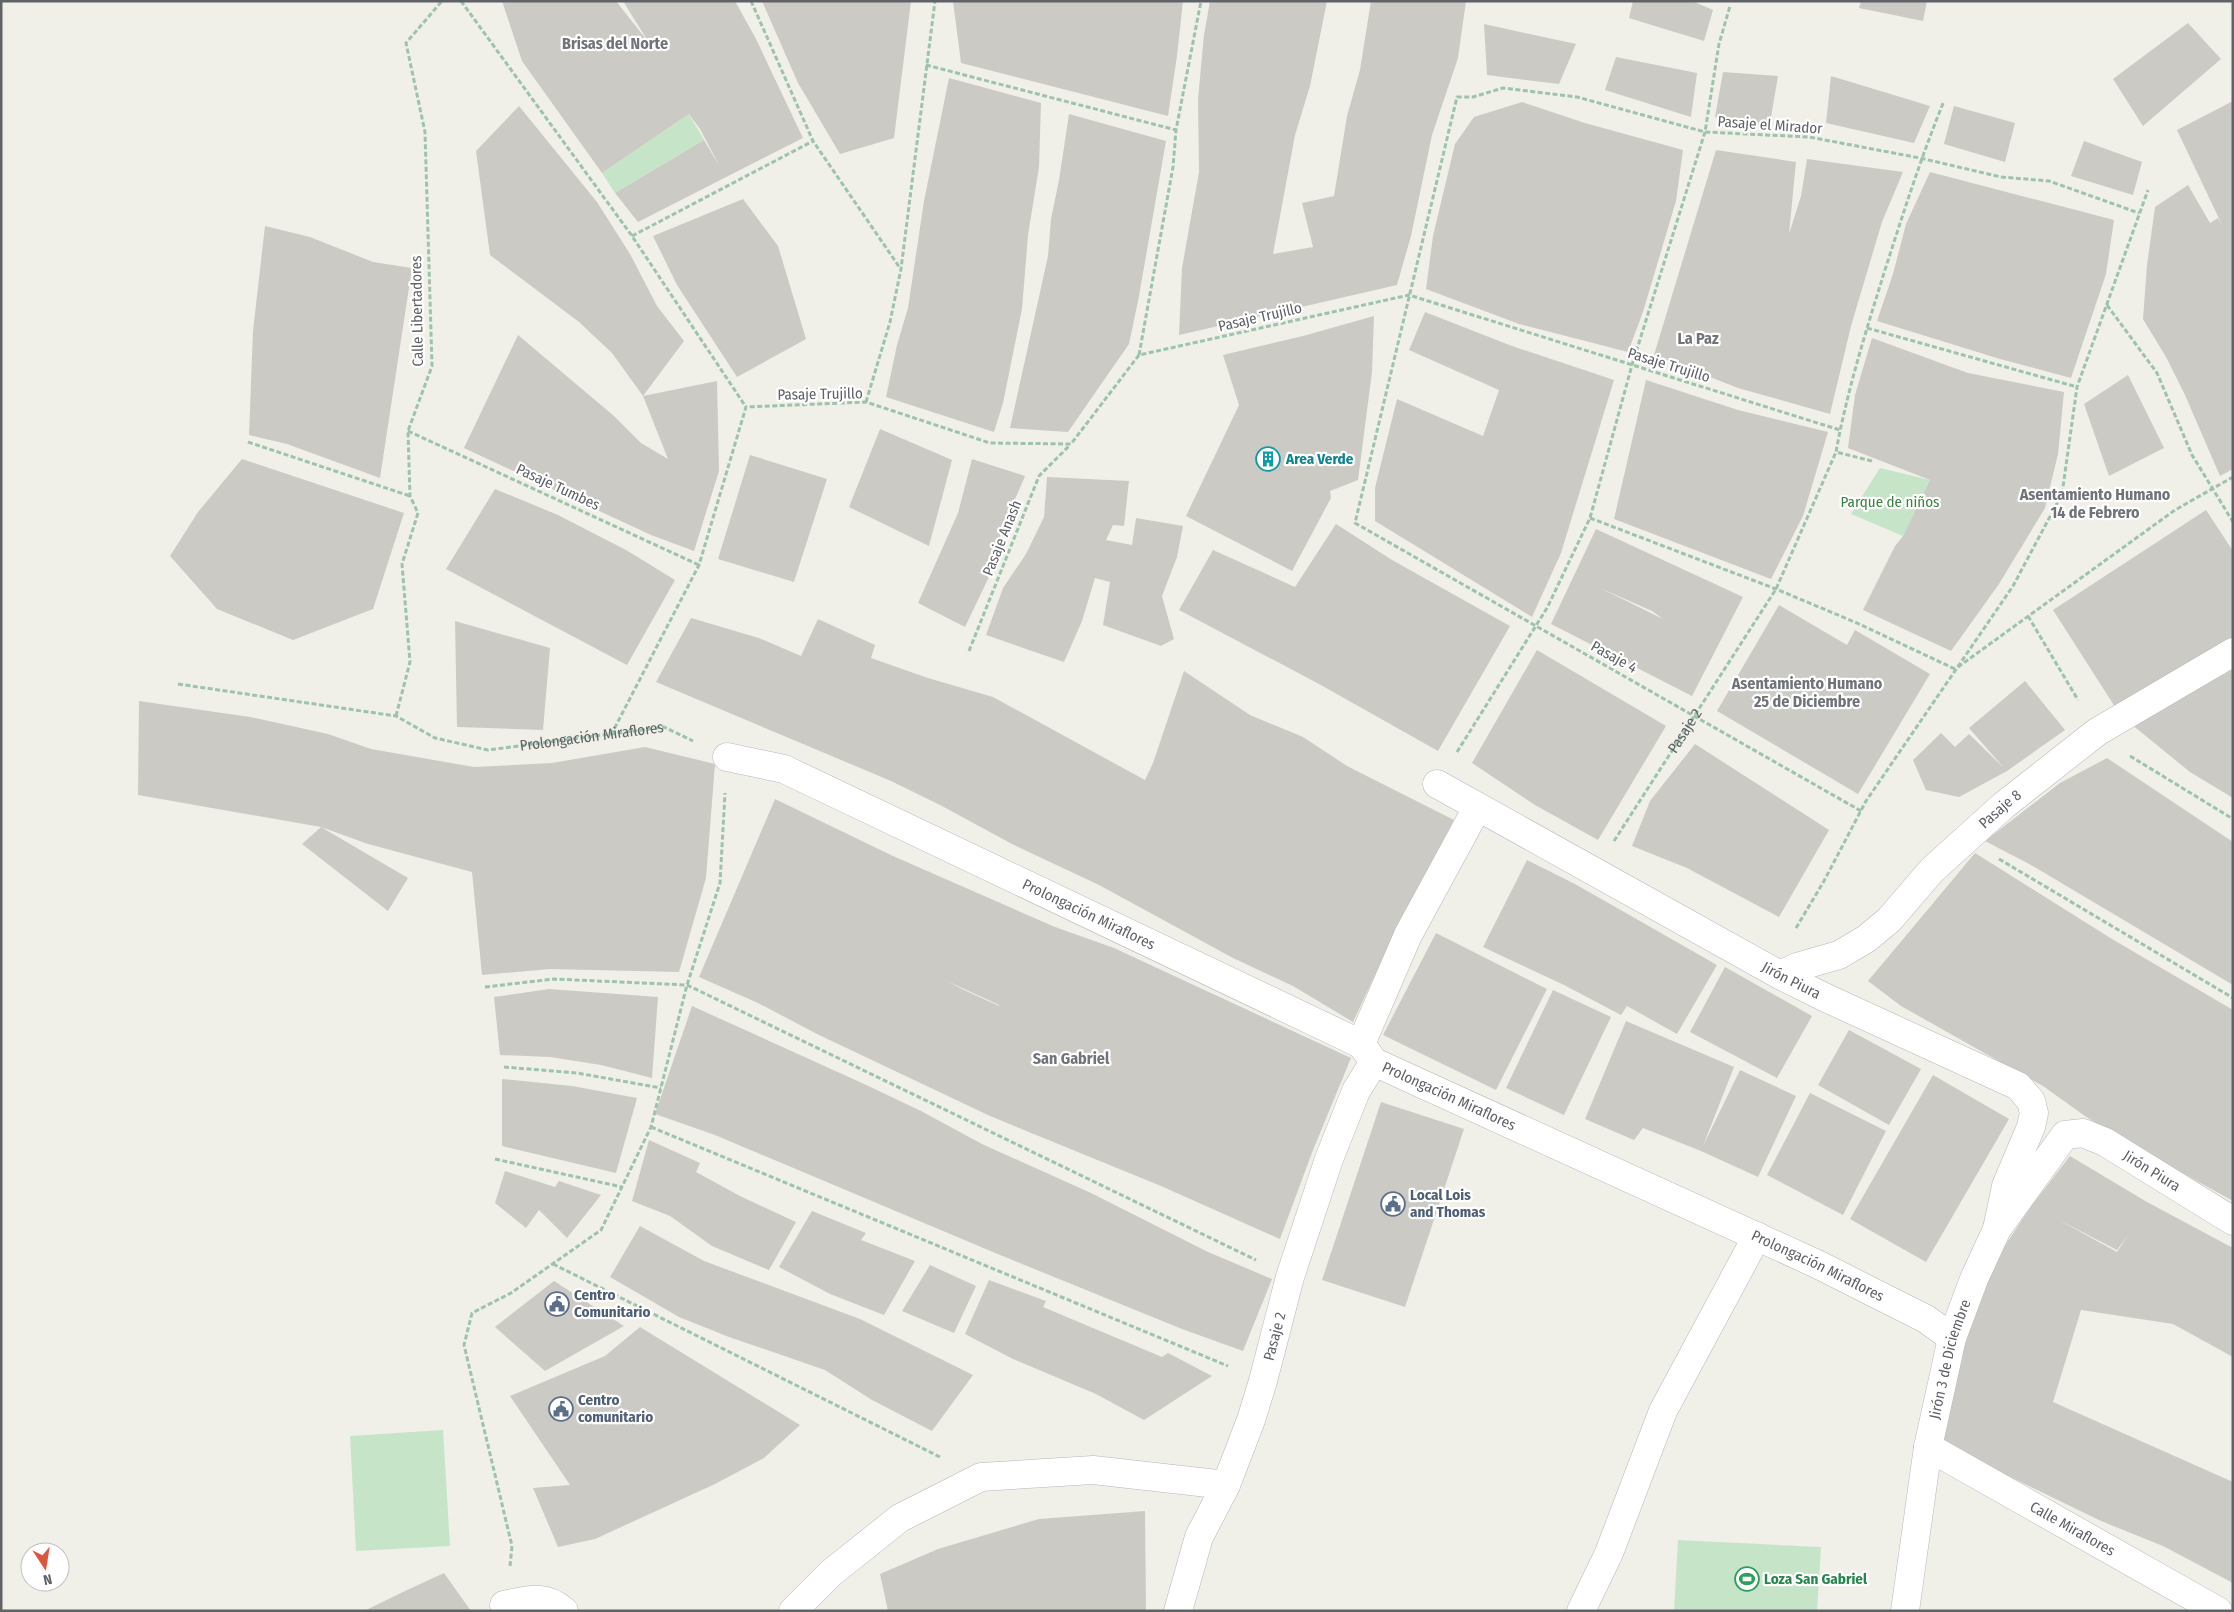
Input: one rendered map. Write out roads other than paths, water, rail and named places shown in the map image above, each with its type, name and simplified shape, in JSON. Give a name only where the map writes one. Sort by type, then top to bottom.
[{"type":"street","name":"Pasaje 8","points":[[1776,972],[1839,954],[1866,939],[1889,920],[1932,870],[1966,839],[2004,805],[2097,732],[2233,652]]},
{"type":"street","name":"Prolongación Miraflores","points":[[727,757],[784,769],[1367,1053],[1757,1236],[1926,1319],[1952,1338]]},
{"type":"street","name":"Jirón Piura","points":[[1437,784],[1593,873],[1824,997],[2018,1086],[2031,1101],[2034,1113],[2031,1127],[2006,1186],[1997,1229]]},
{"type":"street","name":"Pasaje 2","points":[[1178,1611],[1200,1537],[1226,1485],[1263,1381],[1290,1277],[1329,1159],[1356,1091],[1367,1053],[1408,935],[1477,808]]},
{"type":"street","name":"Jirón Piura","points":[[2065,1135],[2083,1132],[2105,1142],[2233,1221]]},
{"type":"street","name":"Jirón 3 de Diciembre","points":[[1905,1611],[1928,1447],[1952,1338],[1974,1279],[1997,1229],[2065,1135]]},
{"type":"street","points":[[1581,1611],[1610,1553],[1663,1411],[1757,1236]]},
{"type":"street","name":"Calle Miraflores","points":[[1928,1447],[2218,1611]]},
{"type":"street","points":[[793,1611],[831,1573],[900,1518],[981,1477],[1093,1470],[1226,1485]]},
{"type":"street","points":[[504,1605],[530,1599],[543,1600],[555,1603],[564,1611]]},
{"type":"place","name":"Area Verde","points":[[1268,459]]},
{"type":"place","name":"Local Lois and Thomas","points":[[1393,1204]]},
{"type":"place","name":"Centro Comunitario","points":[[557,1304]]},
{"type":"place","name":"Centro comunitario","points":[[561,1409]]},
{"type":"place","name":"Loza San Gabriel","points":[[1747,1579]]},
{"type":"district","name":"Brisas del Norte","points":[[615,43]]},
{"type":"district","name":"La Paz","points":[[1698,338]]},
{"type":"district","name":"Asentamiento Humano 14 de Febrero","points":[[2095,503]]},
{"type":"district","name":"Asentamiento Humano 25 de Diciembre","points":[[1807,692]]},
{"type":"district","name":"San Gabriel","points":[[1071,1058]]},
{"type":"park label","name":"Parque de niños","points":[[1890,502]]}]
